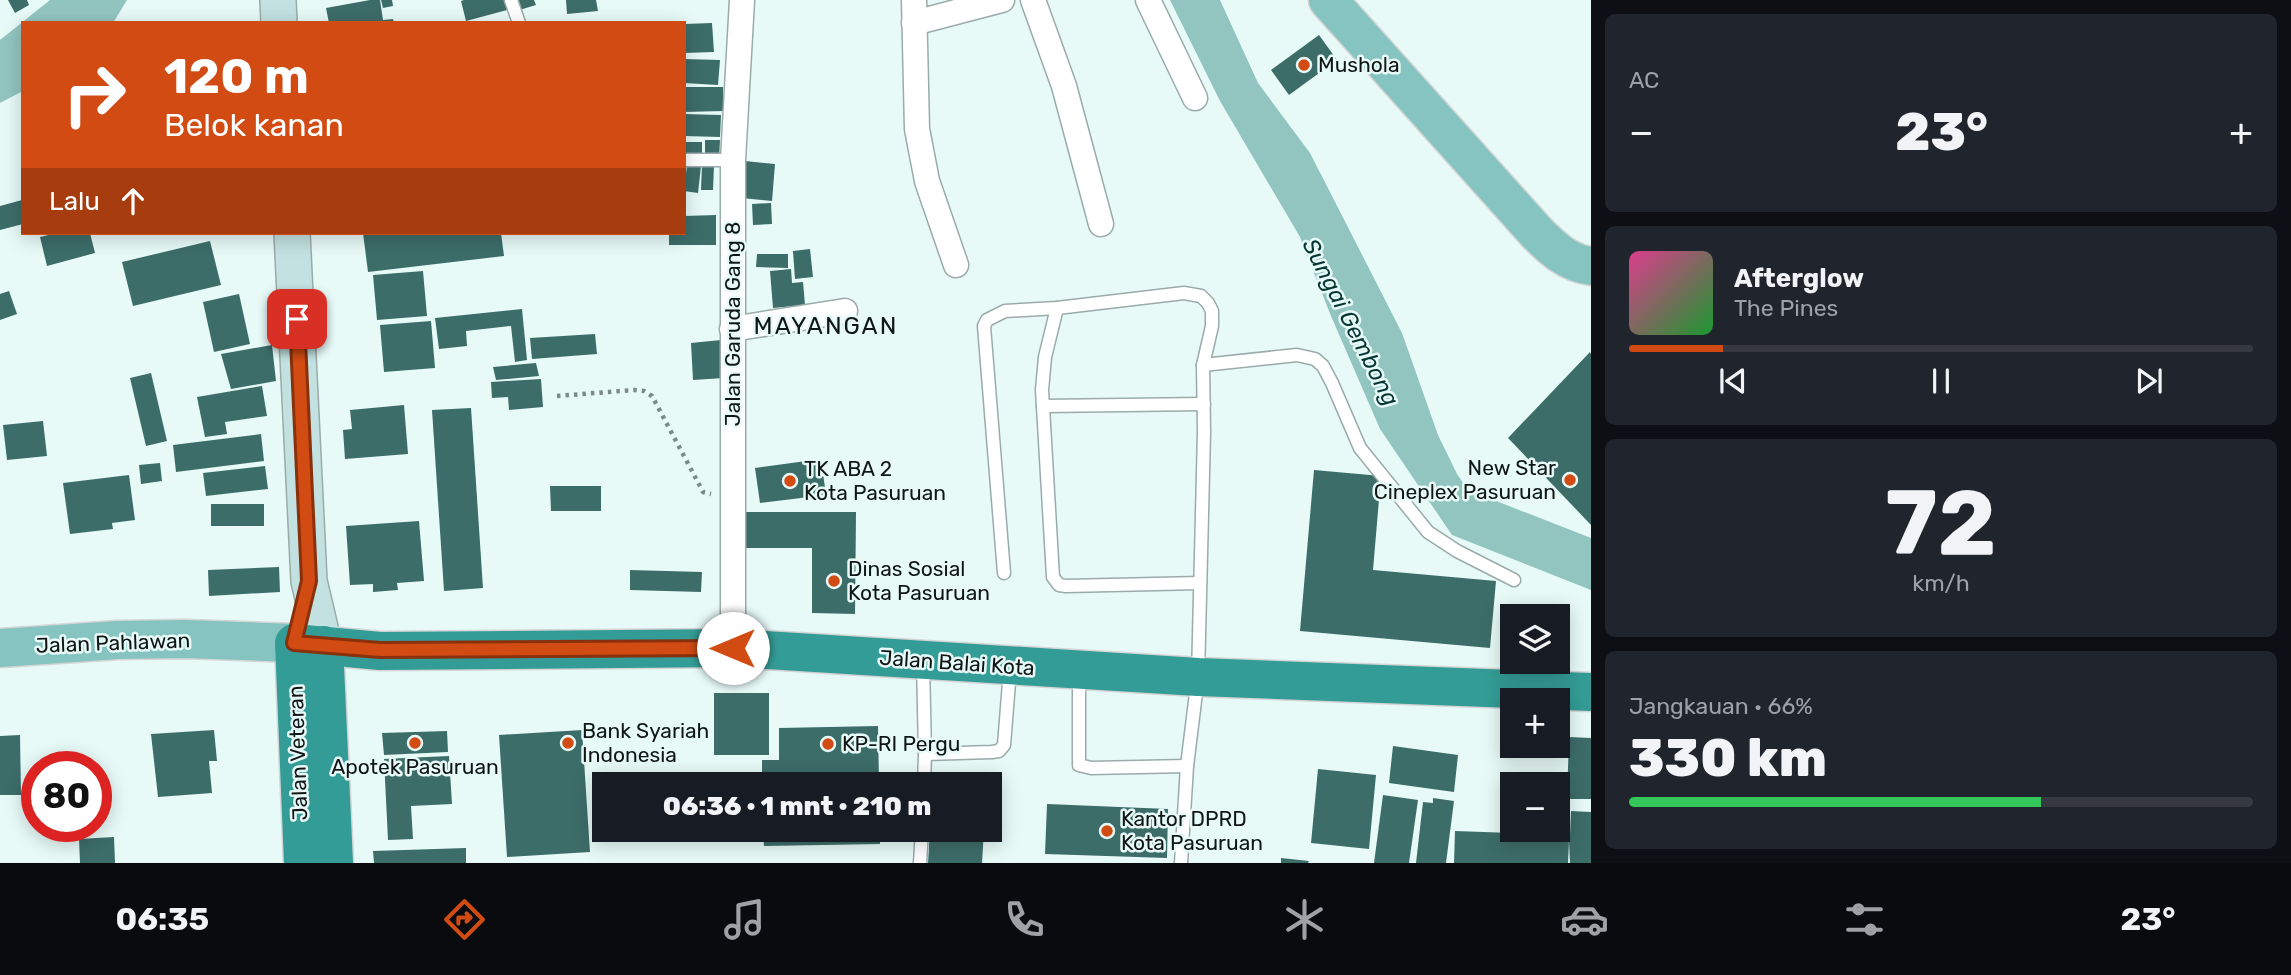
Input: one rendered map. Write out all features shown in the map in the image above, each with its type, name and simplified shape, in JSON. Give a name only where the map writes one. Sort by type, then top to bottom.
[{"type":"highway","name":"Jalan Balai Kota","points":[[309,644],[380,650],[733,648],[1198,677],[1591,692]]},
{"type":"highway","name":"Jalan Veteran","points":[[303,863],[309,644]]},
{"type":"highway","name":"Jalan Veteran","points":[[309,644],[334,863]]},
{"type":"main road","points":[[278,0],[279,21]]},
{"type":"main road","points":[[1328,0],[1547,243],[1556,252],[1580,264],[1591,266]]},
{"type":"main road","points":[[292,235],[309,581],[309,644]]},
{"type":"main road","name":"Jalan Pahlawan","points":[[0,648],[118,640],[227,640],[309,644]]},
{"type":"street","name":"Jalan Garuda Gang 8","points":[[733,648],[733,160],[742,0]]},
{"type":"street","points":[[956,265],[927,181],[917,130],[914,11],[1002,0]]},
{"type":"street","points":[[1032,0],[1064,86],[1101,224]]},
{"type":"street","points":[[1148,0],[1195,98]]},
{"type":"street","points":[[732,329],[845,311]]},
{"type":"lane","points":[[511,0],[518,21]]},
{"type":"lane","points":[[686,160],[733,160]]},
{"type":"lane","points":[[1004,573],[984,326],[987,320],[1005,311],[1057,308],[1184,293],[1201,296],[1212,311],[1212,326],[1203,365],[1198,677],[1187,766],[1181,863]]},
{"type":"lane","points":[[1057,308],[1045,357],[1043,406],[1052,568],[1056,582],[1066,586],[1200,583]]},
{"type":"lane","points":[[1203,365],[1297,355],[1315,359],[1323,366],[1332,383],[1360,448],[1428,532],[1457,551],[1514,580]]},
{"type":"lane","points":[[1043,406],[1204,404]]},
{"type":"lane","points":[[923,660],[924,772]]},
{"type":"lane","points":[[925,754],[992,752],[1002,748],[1010,666]]},
{"type":"lane","points":[[1079,670],[1079,765],[1091,768],[1187,766]]},
{"type":"lane","points":[[920,863],[921,842]]},
{"type":"path","points":[[557,396],[644,391],[652,396],[703,492],[733,496]]},
{"type":"water","points":[[50,0],[127,0],[114,21],[24,21]]},
{"type":"water","name":"Sungai Gembong","points":[[1170,0],[1220,0],[1258,83],[1310,153],[1402,333],[1438,435],[1468,490],[1591,538],[1591,590],[1452,535],[1380,429],[1300,237],[1220,101]]},
{"type":"water","points":[[21,23],[21,92],[0,103],[0,40]]},
{"type":"building","points":[[8,0],[27,0],[29,5],[15,13]]},
{"type":"building","points":[[380,0],[383,20],[394,21],[329,21],[326,8]]},
{"type":"building","points":[[381,0],[392,0],[393,6],[383,8]]},
{"type":"building","points":[[508,0],[511,9],[466,21],[461,1]]},
{"type":"building","points":[[512,0],[534,0],[536,5],[516,11]]},
{"type":"building","points":[[566,0],[596,0],[598,11],[567,14]]},
{"type":"building","points":[[712,23],[714,52],[686,53],[686,24]]},
{"type":"building","name":"Mushola","points":[[1319,35],[1337,60],[1289,95],[1271,70]]},
{"type":"building","points":[[686,59],[720,60],[718,85],[686,83]]},
{"type":"building","points":[[686,87],[723,87],[723,111],[686,112]]},
{"type":"building","points":[[686,114],[721,115],[720,137],[686,136]]},
{"type":"building","points":[[705,140],[720,140],[719,160],[705,160]]},
{"type":"building","points":[[686,142],[702,142],[702,161],[686,157]]},
{"type":"building","points":[[745,161],[775,164],[772,201],[742,198]]},
{"type":"building","points":[[687,165],[701,166],[698,193],[686,191]]},
{"type":"building","points":[[702,165],[714,166],[713,190],[701,190]]},
{"type":"building","points":[[21,200],[21,225],[0,230],[0,206]]},
{"type":"building","points":[[771,203],[772,224],[753,225],[752,204]]},
{"type":"building","points":[[716,215],[716,245],[669,245],[669,235],[686,235],[686,216]]},
{"type":"building","points":[[90,235],[95,253],[47,266],[40,237]]},
{"type":"building","points":[[363,235],[501,235],[504,256],[368,272]]},
{"type":"building","points":[[210,241],[221,285],[133,306],[122,262]]},
{"type":"building","points":[[810,249],[813,277],[795,279],[793,251]]},
{"type":"building","points":[[757,254],[788,254],[788,268],[756,267]]},
{"type":"building","points":[[791,269],[792,283],[803,282],[805,305],[773,308],[770,271]]},
{"type":"building","points":[[423,271],[427,316],[377,320],[373,275]]},
{"type":"building","points":[[9,291],[17,314],[0,320],[0,294]]},
{"type":"building","points":[[239,294],[250,344],[214,352],[203,302]]},
{"type":"building","points":[[522,309],[527,360],[515,362],[511,326],[466,331],[467,346],[439,349],[435,318]]},
{"type":"building","points":[[431,321],[435,368],[384,372],[380,325]]},
{"type":"building","points":[[595,334],[597,354],[532,359],[530,338]]},
{"type":"building","points":[[721,340],[724,378],[693,380],[691,343]]},
{"type":"building","points":[[272,345],[276,381],[231,389],[221,354]]},
{"type":"building","name":"New Star Cineplex Pasuruan","points":[[1590,352],[1591,354],[1591,525],[1508,438]]},
{"type":"building","points":[[536,363],[539,376],[496,380],[493,367]]},
{"type":"building","points":[[151,373],[167,441],[146,446],[130,378]]},
{"type":"building","points":[[541,379],[543,407],[509,410],[508,397],[492,398],[491,382]]},
{"type":"building","points":[[262,386],[267,416],[225,422],[227,434],[205,437],[197,397]]},
{"type":"building","points":[[404,405],[408,454],[345,459],[343,430],[352,429],[350,410]]},
{"type":"building","points":[[471,408],[483,588],[444,591],[432,410]]},
{"type":"building","points":[[43,421],[47,456],[7,460],[3,425]]},
{"type":"building","points":[[261,434],[264,461],[176,472],[173,445]]},
{"type":"building","name":"TK ABA 2 Kota Pasuruan","points":[[821,459],[826,495],[760,503],[755,468]]},
{"type":"building","points":[[160,463],[162,481],[141,484],[139,465]]},
{"type":"building","points":[[265,466],[268,489],[206,496],[203,473]]},
{"type":"building","points":[[1314,470],[1381,476],[1373,570],[1496,581],[1490,648],[1300,631]]},
{"type":"building","points":[[129,475],[135,520],[112,523],[113,529],[70,534],[63,483]]},
{"type":"building","points":[[550,486],[601,486],[601,511],[551,511]]},
{"type":"building","points":[[211,504],[264,504],[264,526],[211,526]]},
{"type":"building","name":"Dinas Sosial Kota Pasuruan","points":[[742,512],[856,512],[855,614],[812,613],[812,548],[741,548]]},
{"type":"building","points":[[419,521],[424,581],[397,583],[398,590],[373,592],[373,584],[350,585],[346,526]]},
{"type":"building","points":[[279,567],[280,592],[209,596],[208,570]]},
{"type":"building","points":[[630,570],[702,572],[701,592],[630,590]]},
{"type":"building","points":[[714,693],[769,693],[769,755],[714,755]]},
{"type":"building","name":"KP-RI Pergu","points":[[878,726],[879,772],[762,772],[762,760],[779,760],[779,728]]},
{"type":"building","points":[[214,730],[217,761],[209,761],[212,793],[158,797],[151,734]]},
{"type":"building","points":[[582,730],[590,852],[507,857],[499,735]]},
{"type":"building","name":"Apotek Pasuruan","points":[[447,731],[448,752],[384,755],[382,733]]},
{"type":"building","points":[[20,735],[21,795],[0,795],[0,736]]},
{"type":"building","points":[[1570,737],[1591,738],[1591,799],[1570,799],[1570,772],[1568,772]]},
{"type":"building","points":[[1393,746],[1458,755],[1454,792],[1389,783]]},
{"type":"building","points":[[449,756],[452,804],[411,806],[413,839],[388,840],[384,759]]},
{"type":"building","points":[[1318,769],[1376,775],[1369,849],[1311,843]]},
{"type":"building","points":[[1383,795],[1418,800],[1409,863],[1374,863]]},
{"type":"building","points":[[1433,798],[1454,801],[1446,863],[1416,863],[1423,802],[1433,803]]},
{"type":"building","name":"Kantor DPRD Kota Pasuruan","points":[[1047,804],[1168,809],[1167,858],[1045,854]]},
{"type":"building","points":[[1571,811],[1591,812],[1591,863],[1570,863]]},
{"type":"building","points":[[1455,831],[1500,833],[1500,842],[1569,842],[1568,863],[1454,863]]},
{"type":"building","points":[[112,837],[115,863],[80,863],[79,842],[112,842]]},
{"type":"building","points":[[764,842],[880,842],[880,844],[764,846]]},
{"type":"building","points":[[929,842],[983,842],[982,863],[928,863]]},
{"type":"building","points":[[466,848],[466,863],[374,863],[373,851]]},
{"type":"building","points":[[1281,858],[1309,861],[1281,863]]},
{"type":"place","name":"Mushola","points":[[1304,65]]},
{"type":"place","name":"New Star Cineplex Pasuruan","points":[[1570,480]]},
{"type":"place","name":"TK ABA 2 Kota Pasuruan","points":[[790,481]]},
{"type":"place","name":"Dinas Sosial Kota Pasuruan","points":[[834,581]]},
{"type":"place","name":"Apotek Pasuruan","points":[[415,743]]},
{"type":"place","name":"Bank Syariah Indonesia","points":[[568,743]]},
{"type":"place","name":"KP-RI Pergu","points":[[828,744]]},
{"type":"place","name":"Kantor DPRD Kota Pasuruan","points":[[1107,831]]},
{"type":"district","name":"MAYANGAN","points":[[826,326]]},
{"type":"route","points":[[297,319],[309,581],[294,643],[380,650],[733,648]]}]
